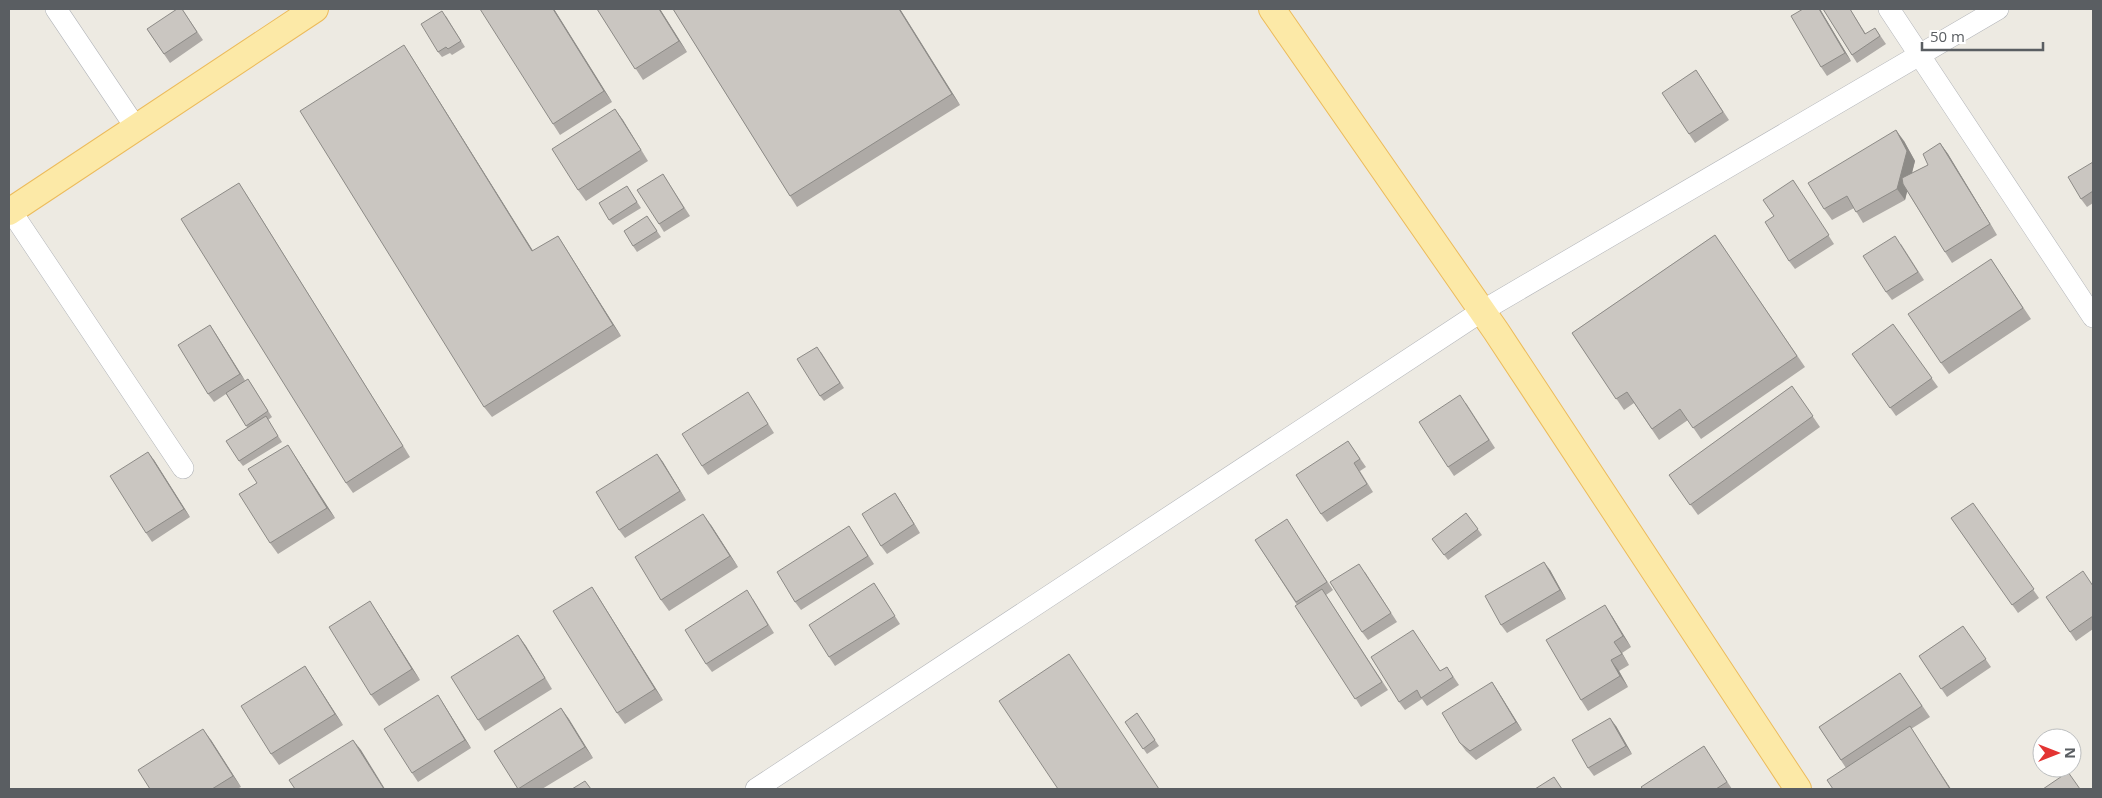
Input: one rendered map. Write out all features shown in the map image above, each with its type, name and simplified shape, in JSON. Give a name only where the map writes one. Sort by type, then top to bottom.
[{"type":"main road","points":[[10,212],[315,9]]},
{"type":"main road","points":[[1272,9],[1482,311],[1798,789]]},
{"type":"street","points":[[56,9],[136,128]]},
{"type":"street","points":[[1889,9],[2093,317]]},
{"type":"street","points":[[756,789],[1482,311],[1998,9]]},
{"type":"street","points":[[10,212],[183,468]]},
{"type":"building","points":[[177,9],[182,9],[197,32],[164,54],[147,29]]},
{"type":"building","points":[[480,9],[553,9],[604,91],[553,124]]},
{"type":"building","points":[[597,9],[659,9],[679,41],[635,69]]},
{"type":"building","points":[[673,9],[899,9],[952,94],[790,196]]},
{"type":"building","points":[[1803,9],[1819,9],[1845,53],[1821,67],[1791,16]]},
{"type":"building","points":[[1823,9],[1850,9],[1865,34],[1875,28],[1880,36],[1852,55]]},
{"type":"building","points":[[442,11],[461,41],[448,49],[446,47],[438,52],[421,24]]},
{"type":"building","points":[[404,45],[532,251],[558,236],[613,325],[484,407],[300,111]]},
{"type":"building","points":[[1696,70],[1723,112],[1689,134],[1662,93]]},
{"type":"building","points":[[615,109],[641,150],[578,190],[552,149]]},
{"type":"building","points":[[1896,130],[1907,151],[1897,189],[1856,212],[1847,196],[1824,209],[1808,183]]},
{"type":"building","points":[[1940,143],[1990,224],[1945,252],[1903,184],[1902,178],[1928,165],[1923,154]]},
{"type":"building","points":[[2093,162],[2093,191],[2081,199],[2068,177]]},
{"type":"building","points":[[663,174],[684,208],[659,224],[637,190]]},
{"type":"building","points":[[1793,180],[1829,235],[1789,261],[1765,222],[1774,216],[1763,200]]},
{"type":"building","points":[[239,183],[403,446],[346,483],[181,219]]},
{"type":"building","points":[[627,186],[637,202],[609,220],[599,203]]},
{"type":"building","points":[[647,216],[657,231],[633,246],[624,231]]},
{"type":"building","points":[[1715,235],[1797,356],[1693,428],[1680,409],[1652,429],[1627,392],[1616,399],[1572,333]]},
{"type":"building","points":[[1895,236],[1918,272],[1886,292],[1863,256]]},
{"type":"building","points":[[1991,259],[2023,308],[1941,363],[1908,314]]},
{"type":"building","points":[[1893,324],[1932,378],[1890,408],[1852,354]]},
{"type":"building","points":[[210,325],[240,374],[208,394],[178,345]]},
{"type":"building","points":[[817,347],[840,383],[820,396],[797,359]]},
{"type":"building","points":[[248,379],[268,411],[246,426],[226,393]]},
{"type":"building","points":[[1792,386],[1813,416],[1690,505],[1669,475]]},
{"type":"building","points":[[748,392],[768,424],[702,466],[682,434]]},
{"type":"building","points":[[1460,395],[1489,440],[1448,467],[1419,422]]},
{"type":"building","points":[[266,416],[278,436],[239,461],[226,441]]},
{"type":"building","points":[[1348,441],[1360,459],[1354,463],[1367,484],[1321,514],[1296,475]]},
{"type":"building","points":[[288,445],[327,508],[270,543],[239,494],[257,483],[248,469]]},
{"type":"building","points":[[148,452],[184,509],[146,533],[110,476]]},
{"type":"building","points":[[657,454],[680,491],[619,530],[596,492]]},
{"type":"building","points":[[895,493],[914,524],[881,546],[862,514]]},
{"type":"building","points":[[1973,503],[2034,589],[2012,605],[1951,518]]},
{"type":"building","points":[[1466,513],[1478,529],[1444,555],[1432,539]]},
{"type":"building","points":[[703,514],[730,556],[661,600],[635,557]]},
{"type":"building","points":[[1287,519],[1327,582],[1296,602],[1255,540]]},
{"type":"building","points":[[849,526],[868,556],[795,602],[777,572]]},
{"type":"building","points":[[1544,562],[1560,590],[1501,625],[1485,596]]},
{"type":"building","points":[[1359,564],[1391,613],[1362,632],[1330,582]]},
{"type":"building","points":[[2083,571],[2093,586],[2093,616],[2070,632],[2046,597]]},
{"type":"building","points":[[874,583],[895,616],[829,657],[809,625]]},
{"type":"building","points":[[592,587],[655,689],[617,713],[553,611]]},
{"type":"building","points":[[1322,589],[1382,682],[1355,699],[1295,606]]},
{"type":"building","points":[[747,590],[768,625],[706,664],[685,630]]},
{"type":"building","points":[[370,601],[412,669],[371,695],[329,627]]},
{"type":"building","points":[[1605,605],[1623,636],[1614,642],[1622,654],[1611,660],[1620,676],[1581,700],[1546,640]]},
{"type":"building","points":[[1963,626],[1986,659],[1941,689],[1919,656]]},
{"type":"building","points":[[1413,630],[1440,671],[1447,667],[1453,677],[1421,698],[1417,690],[1399,702],[1371,657]]},
{"type":"building","points":[[518,635],[545,678],[478,720],[451,677]]},
{"type":"building","points":[[1069,654],[1159,789],[1058,789],[999,701]]},
{"type":"building","points":[[305,666],[335,714],[271,754],[241,706]]},
{"type":"building","points":[[1900,673],[1922,706],[1841,760],[1819,727]]},
{"type":"building","points":[[1492,682],[1516,722],[1470,751],[1460,743],[1442,713]]},
{"type":"building","points":[[438,695],[465,740],[412,773],[384,729]]},
{"type":"building","points":[[561,708],[585,747],[518,789],[494,751]]},
{"type":"building","points":[[1137,713],[1155,740],[1143,749],[1125,722]]},
{"type":"building","points":[[1610,718],[1626,746],[1588,768],[1572,740]]},
{"type":"building","points":[[1910,726],[1950,789],[1833,789],[1827,780]]},
{"type":"building","points":[[203,729],[233,776],[212,789],[150,789],[138,770]]},
{"type":"building","points":[[353,740],[384,789],[295,789],[289,780]]},
{"type":"building","points":[[1704,746],[1727,782],[1716,789],[1643,789],[1641,787]]},
{"type":"building","points":[[1554,777],[1562,789],[1535,789]]},
{"type":"building","points":[[2059,778],[2072,778],[2080,789],[2043,789]]},
{"type":"building","points":[[585,781],[591,789],[572,789]]}]
